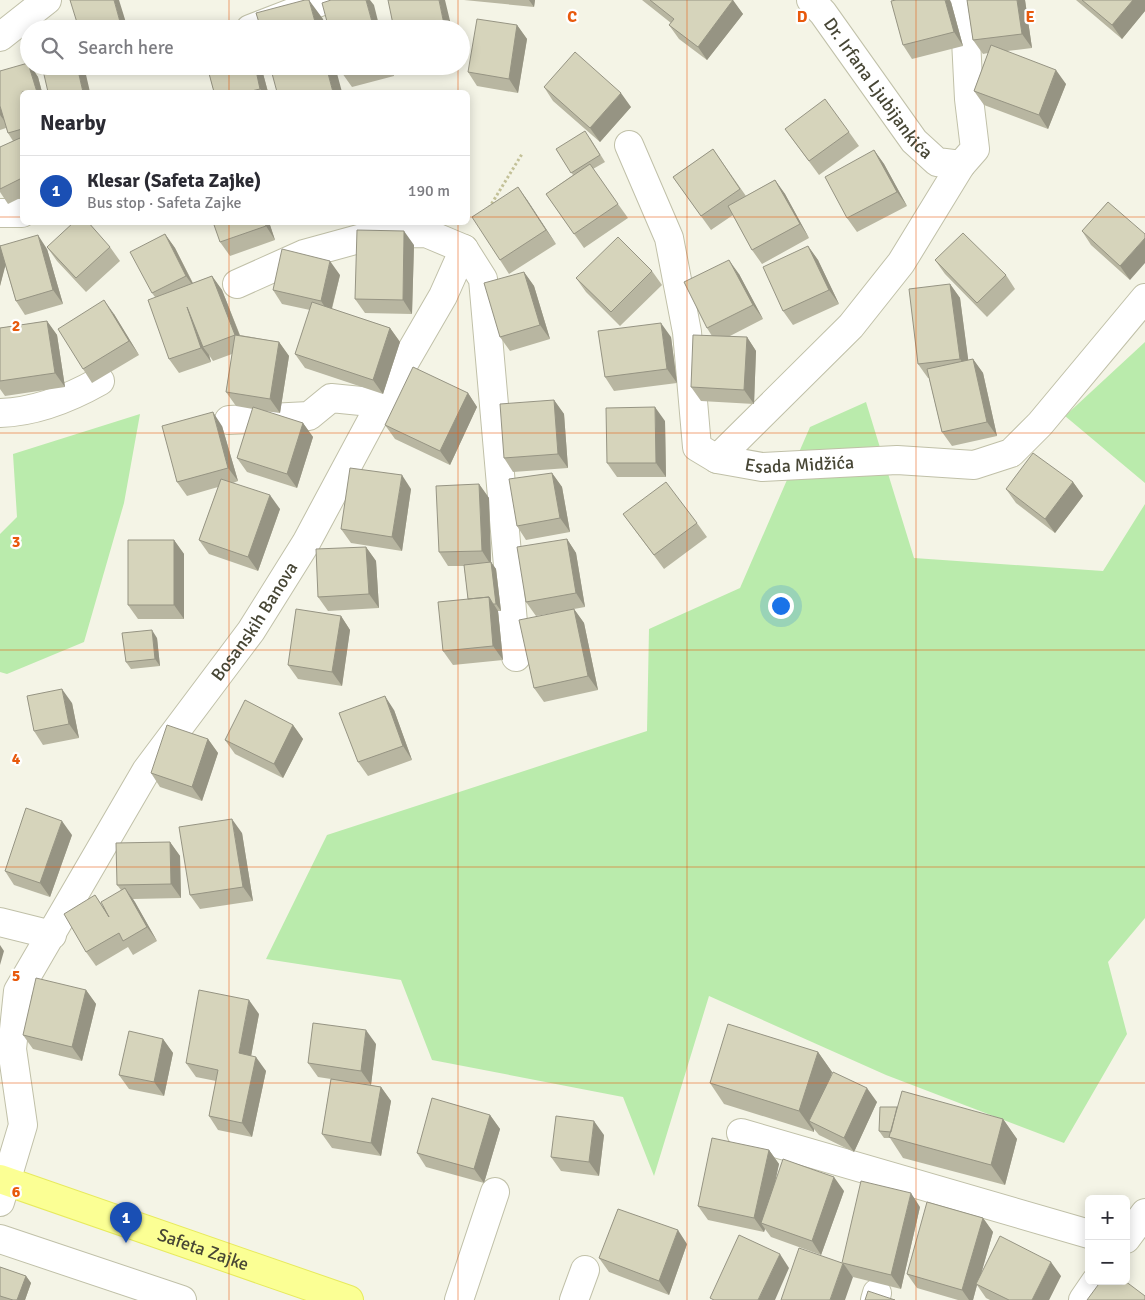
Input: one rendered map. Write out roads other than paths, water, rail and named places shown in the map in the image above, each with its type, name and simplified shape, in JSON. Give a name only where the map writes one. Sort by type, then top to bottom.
[{"type":"main road","name":"Safeta Zajke","points":[[2,1187],[349,1300]]},
{"type":"street","points":[[22,20],[47,0]]},
{"type":"street","points":[[274,20],[326,0]]},
{"type":"street","name":"Dr. Irfana Ljubijankića","points":[[811,0],[823,13],[914,141],[937,162],[961,166]]},
{"type":"street","points":[[717,459],[851,326],[901,264],[961,166],[975,149],[969,99],[964,0]]},
{"type":"street","points":[[0,37],[20,21]]},
{"type":"street","name":"Esada Midžića","points":[[630,145],[669,238],[687,332],[697,447],[717,459],[762,466],[897,460],[974,465],[1011,453],[1040,424],[1145,298]]},
{"type":"street","points":[[0,213],[20,213]]},
{"type":"street","points":[[237,284],[304,254],[377,234],[426,233],[464,249],[483,279],[516,657]]},
{"type":"street","name":"Bosanskih Banova","points":[[2,1187],[23,1126],[12,1049],[18,990],[52,935],[146,771],[251,631],[301,551],[381,403],[443,296],[464,249]]},
{"type":"street","points":[[0,413],[51,403],[78,394],[100,381]]},
{"type":"street","points":[[229,420],[309,416],[331,398],[381,403]]},
{"type":"street","points":[[0,922],[52,935]]},
{"type":"street","points":[[741,1133],[1085,1233]]},
{"type":"street","points":[[459,1300],[495,1192]]},
{"type":"street","points":[[1130,1234],[1145,1213]]},
{"type":"street","points":[[0,1239],[182,1300]]},
{"type":"street","points":[[574,1300],[585,1270]]},
{"type":"street","points":[[1083,1300],[1093,1285]]},
{"type":"place","name":"Klesar (Safeta Zajke)","points":[[126,1243]]}]
